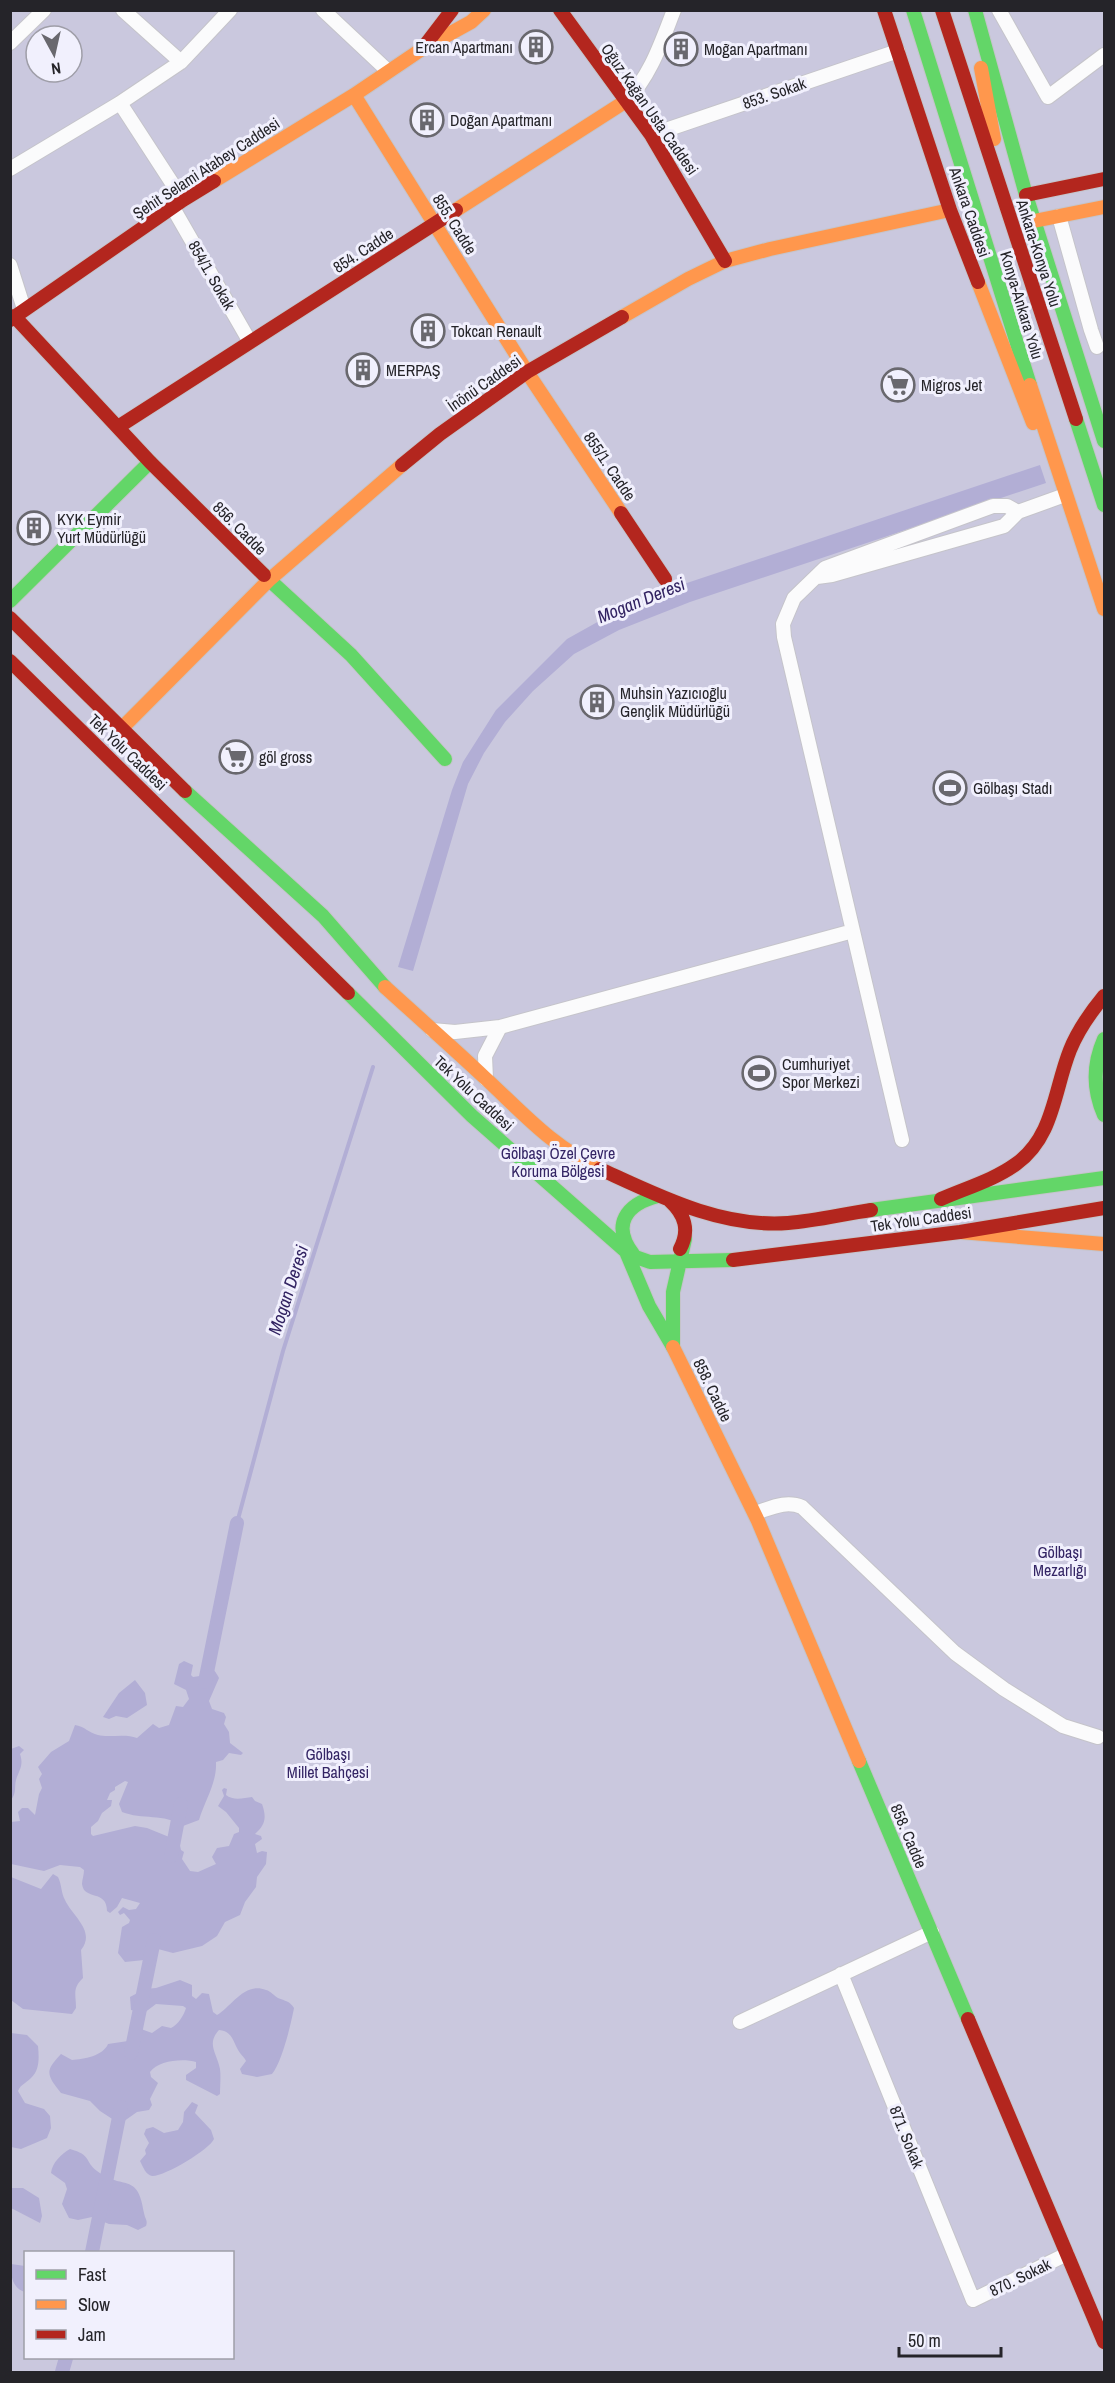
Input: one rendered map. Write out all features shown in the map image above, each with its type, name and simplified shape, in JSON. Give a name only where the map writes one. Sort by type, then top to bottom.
[{"type":"main road","name":"Şehit Selami Atabey Caddesi","points":[[422,49],[452,10]]},
{"type":"main road","name":"Şehit Selami Atabey Caddesi","points":[[16,315],[178,204],[422,49],[471,22],[484,10]]},
{"type":"main road","name":"Oğuz Kağan Usta Caddesi","points":[[560,10],[651,135],[725,261]]},
{"type":"main road","name":"Ankara Caddesi","points":[[884,10],[950,210],[1029,417],[1051,452]]},
{"type":"main road","name":"Konya-Ankara Yolu","points":[[912,10],[1051,452],[1104,609]]},
{"type":"main road","name":"Ankara-Konya Yolu","points":[[942,10],[1104,505]]},
{"type":"main road","points":[[970,10],[1005,202]]},
{"type":"main road","points":[[975,10],[1026,195],[1104,441]]},
{"type":"main road","name":"855. Cadde","points":[[354,94],[527,372]]},
{"type":"main road","name":"854. Cadde","points":[[118,427],[626,101]]},
{"type":"main road","points":[[1026,195],[1104,179]]},
{"type":"main road","points":[[1034,221],[1104,207]]},
{"type":"main road","name":"İnönü Caddesi","points":[[121,729],[269,580],[408,459],[527,372],[688,279],[725,261],[950,210]]},
{"type":"main road","name":"856. Cadde","points":[[16,315],[150,462],[269,580],[351,655],[445,759]]},
{"type":"main road","name":"855/1. Cadde","points":[[527,372],[665,579]]},
{"type":"main road","points":[[10,601],[150,462]]},
{"type":"main road","name":"Tek Yolu Caddesi","points":[[10,618],[162,770],[322,916],[377,979],[486,1079],[531,1124],[559,1146],[600,1170],[664,1199],[719,1217],[771,1224],[1104,1178]]},
{"type":"main road","name":"Tek Yolu Caddesi","points":[[10,662],[208,853],[472,1116],[639,1258],[677,1263],[719,1262],[960,1232],[1104,1208]]},
{"type":"main road","points":[[941,1199],[1016,1164],[1043,1137],[1051,1119],[1067,1059],[1075,1040],[1089,1015],[1104,996]]},
{"type":"main road","points":[[1104,1039],[1098,1055],[1096,1080],[1097,1094],[1104,1115]]},
{"type":"main road","points":[[624,1246],[622,1223],[629,1209],[642,1200],[664,1199],[684,1218],[686,1228],[685,1239],[676,1253],[659,1262]]},
{"type":"main road","points":[[960,1232],[1104,1244]]},
{"type":"main road","name":"858. Cadde","points":[[673,1347],[670,1310],[677,1263],[685,1239]]},
{"type":"main road","name":"858. Cadde","points":[[624,1246],[649,1306],[673,1347],[754,1513],[1104,2342]]},
{"type":"street","points":[[10,43],[44,10]]},
{"type":"street","points":[[123,10],[181,62]]},
{"type":"street","points":[[10,169],[120,103],[181,62],[230,10]]},
{"type":"street","points":[[626,101],[650,70],[674,10]]},
{"type":"street","points":[[999,10],[1048,97],[1104,55]]},
{"type":"street","points":[[327,12],[388,71]]},
{"type":"street","name":"853. Sokak","points":[[651,135],[898,51]]},
{"type":"street","name":"854/1. Sokak","points":[[120,103],[178,204],[250,342]]},
{"type":"street","points":[[1059,216],[1090,330],[1097,347]]},
{"type":"street","points":[[10,265],[16,315]]},
{"type":"street","points":[[1090,330],[1104,324]]},
{"type":"street","points":[[817,577],[832,575],[1004,526],[1018,512],[1065,495]]},
{"type":"street","points":[[902,1140],[784,637],[783,624],[794,598],[825,568],[833,564],[993,506],[1007,506],[1018,512]]},
{"type":"street","points":[[432,1029],[455,1032],[500,1027],[853,931]]},
{"type":"street","points":[[486,1079],[485,1056],[500,1027]]},
{"type":"street","points":[[754,1513],[782,1504],[793,1503],[802,1507],[955,1653],[1004,1689],[1063,1726],[1098,1737]]},
{"type":"street","points":[[740,2022],[932,1932]]},
{"type":"street","name":"871. Sokak","points":[[841,1974],[973,2300]]},
{"type":"street","name":"870. Sokak","points":[[973,2300],[1067,2254]]},
{"type":"green space","name":"Gölbaşı Özel Çevre Koruma Bölgesi","points":[[11,11],[1104,11],[1104,2372],[11,2372]]},
{"type":"shaded area","points":[[1040,465],[1046,483],[690,602],[619,630],[574,654],[533,691],[505,722],[484,753],[468,784],[413,971],[398,967],[452,790],[463,762],[496,710],[567,639],[654,594]]},
{"type":"shaded area","points":[[184,1661],[193,1665],[191,1675],[193,1677],[200,1676],[204,1667],[207,1666],[217,1674],[219,1678],[209,1701],[212,1709],[224,1713],[226,1717],[224,1724],[229,1732],[230,1743],[243,1753],[241,1755],[229,1753],[223,1760],[216,1762],[213,1784],[199,1820],[183,1826],[168,1819],[122,1812],[119,1804],[128,1782],[125,1781],[110,1793],[107,1800],[112,1800],[111,1806],[91,1827],[91,1834],[93,1836],[135,1826],[147,1828],[179,1841],[181,1850],[184,1852],[182,1859],[190,1871],[198,1872],[216,1864],[212,1857],[217,1848],[229,1846],[234,1834],[239,1832],[239,1828],[218,1806],[224,1796],[222,1790],[224,1788],[227,1789],[226,1795],[229,1797],[239,1799],[252,1797],[262,1804],[264,1821],[255,1834],[261,1836],[262,1839],[255,1844],[257,1853],[267,1852],[266,1864],[257,1877],[256,1887],[245,1902],[240,1915],[225,1922],[217,1936],[202,1946],[173,1953],[158,1949],[144,1960],[125,1962],[118,1953],[122,1927],[130,1920],[124,1913],[120,1915],[118,1912],[123,1907],[129,1910],[136,1909],[140,1903],[122,1898],[110,1913],[100,1897],[84,1889],[82,1884],[84,1870],[80,1867],[60,1865],[44,1871],[11,1864],[11,1822],[20,1821],[18,1812],[22,1808],[28,1808],[35,1815],[42,1788],[39,1779],[42,1774],[38,1767],[51,1752],[69,1741],[75,1725],[98,1735],[137,1738],[153,1724],[159,1728],[169,1725],[176,1706],[183,1707],[189,1699],[186,1690],[174,1684],[179,1664]]},
{"type":"shaded area","points":[[135,1680],[145,1693],[147,1705],[127,1718],[103,1717],[119,1693]]},
{"type":"shaded area","points":[[19,1746],[24,1750],[20,1754],[21,1765],[11,1800],[11,1749]]},
{"type":"shaded area","points":[[53,1874],[58,1877],[64,1897],[82,1924],[86,1937],[81,1950],[83,1978],[76,1988],[76,2008],[72,2014],[23,2009],[11,2000],[11,1877],[41,1889]]},
{"type":"shaded area","points":[[180,1980],[192,1985],[192,1996],[196,1999],[202,1993],[209,1994],[213,2012],[217,2015],[251,1989],[258,1988],[268,1991],[291,2004],[294,2008],[288,2033],[272,2074],[257,2077],[242,2074],[240,2069],[246,2060],[230,2035],[219,2030],[213,2040],[220,2072],[220,2094],[217,2096],[186,2080],[186,2075],[196,2068],[196,2062],[185,2060],[172,2061],[154,2068],[150,2072],[151,2077],[158,2083],[150,2099],[152,2105],[149,2110],[137,2112],[120,2124],[100,2111],[90,2101],[61,2093],[49,2073],[61,2054],[72,2060],[87,2058],[98,2054],[108,2044],[128,2041],[141,2029],[152,2033],[162,2026],[171,2028],[176,2025],[185,2011],[186,2008],[183,2006],[156,2004],[144,2013],[131,2010],[130,1997],[145,1989]]},
{"type":"shaded area","points":[[11,2033],[27,2035],[38,2046],[39,2059],[36,2071],[18,2091],[25,2103],[44,2109],[50,2116],[51,2128],[47,2138],[21,2149],[11,2147]]},
{"type":"shaded area","points":[[192,2102],[198,2105],[195,2113],[211,2130],[214,2139],[211,2144],[186,2162],[158,2175],[150,2175],[140,2161],[146,2154],[145,2150],[149,2143],[144,2134],[146,2129],[153,2127],[164,2133],[178,2130],[183,2122],[184,2112]]},
{"type":"shaded area","points":[[70,2149],[82,2154],[97,2171],[106,2177],[128,2184],[138,2192],[147,2221],[146,2226],[138,2230],[127,2225],[109,2224],[92,2217],[78,2220],[69,2218],[62,2204],[67,2189],[65,2183],[51,2173],[58,2159]]},
{"type":"shaded area","points":[[11,2188],[23,2188],[39,2198],[42,2216],[40,2223],[11,2208]]},
{"type":"shaded area","points":[[11,2264],[24,2266],[24,2292],[13,2281]]},
{"type":"waterway","name":"Mogan Deresi","points":[[237,1523],[283,1351],[373,1067]]},
{"type":"waterway","points":[[205,1682],[237,1523]]},
{"type":"waterway","points":[[171,1856],[181,1804]]},
{"type":"waterway","points":[[131,2053],[154,1940]]},
{"type":"waterway","points":[[92,2251],[121,2107]]},
{"type":"waterway","points":[[62,2372],[66,2359]]},
{"type":"traffic: fast","points":[[913,10],[1030,385]]},
{"type":"traffic: fast","points":[[975,10],[1026,195],[1104,441]]},
{"type":"traffic: fast","points":[[1076,419],[1104,505]]},
{"type":"traffic: fast","points":[[10,601],[150,462]]},
{"type":"traffic: fast","points":[[264,575],[351,655],[445,759]]},
{"type":"traffic: fast","points":[[185,791],[323,916],[385,987]]},
{"type":"traffic: fast","points":[[348,993],[472,1116],[630,1255],[650,1262],[733,1260]]},
{"type":"traffic: fast","points":[[1104,1039],[1096,1067],[1096,1087],[1104,1115]]},
{"type":"traffic: fast","points":[[871,1210],[1104,1178]]},
{"type":"traffic: fast","points":[[633,1254],[623,1234],[625,1217],[638,1204],[658,1196]]},
{"type":"traffic: fast","points":[[624,1247],[649,1306],[673,1347],[673,1292],[685,1239]]},
{"type":"traffic: fast","points":[[859,1761],[968,2019]]},
{"type":"traffic: slow","points":[[214,181],[354,95],[422,49],[471,22],[484,10]]},
{"type":"traffic: slow","points":[[981,68],[994,139]]},
{"type":"traffic: slow","points":[[354,95],[527,372],[621,513]]},
{"type":"traffic: slow","points":[[456,210],[626,101]]},
{"type":"traffic: slow","points":[[1034,221],[1104,207]]},
{"type":"traffic: slow","points":[[622,317],[688,279],[725,261],[950,210]]},
{"type":"traffic: slow","points":[[978,282],[1033,423]]},
{"type":"traffic: slow","points":[[1030,385],[1104,609]]},
{"type":"traffic: slow","points":[[121,729],[269,580],[402,465]]},
{"type":"traffic: slow","points":[[385,987],[538,1128],[567,1150],[600,1169]]},
{"type":"traffic: slow","points":[[960,1232],[1104,1244]]},
{"type":"traffic: slow","points":[[673,1347],[758,1521],[859,1761]]},
{"type":"traffic: jam","points":[[423,48],[452,10]]},
{"type":"traffic: jam","points":[[560,10],[651,135],[725,261]]},
{"type":"traffic: jam","points":[[884,10],[950,210],[978,282]]},
{"type":"traffic: jam","points":[[942,10],[1076,419]]},
{"type":"traffic: jam","points":[[1026,195],[1104,179]]},
{"type":"traffic: jam","points":[[10,320],[214,181]]},
{"type":"traffic: jam","points":[[118,427],[456,210]]},
{"type":"traffic: jam","points":[[14,316],[150,462],[264,575]]},
{"type":"traffic: jam","points":[[402,465],[440,434],[527,372],[622,317]]},
{"type":"traffic: jam","points":[[621,513],[665,579]]},
{"type":"traffic: jam","points":[[10,618],[185,791]]},
{"type":"traffic: jam","points":[[10,661],[348,993]]},
{"type":"traffic: jam","points":[[941,1199],[999,1175],[1029,1153],[1046,1127],[1073,1043],[1104,996]]},
{"type":"traffic: jam","points":[[600,1169],[691,1208],[739,1220],[788,1223],[871,1210]]},
{"type":"traffic: jam","points":[[670,1201],[684,1223],[685,1235],[680,1249]]},
{"type":"traffic: jam","points":[[733,1260],[960,1232],[1104,1208]]},
{"type":"traffic: jam","points":[[968,2019],[1104,2342]]},
{"type":"place","name":"Ercan Apartmanı","points":[[536,47]]},
{"type":"place","name":"Moğan Apartmanı","points":[[681,49]]},
{"type":"place","name":"Doğan Apartmanı","points":[[427,120]]},
{"type":"place","name":"Tokcan Renault","points":[[428,331]]},
{"type":"place","name":"MERPAŞ","points":[[363,370]]},
{"type":"place","name":"Migros Jet","points":[[898,385]]},
{"type":"place","name":"KYK Eymir Yurt Müdürlüğü","points":[[34,528]]},
{"type":"place","name":"Muhsin Yazıcıoğlu Gençlik Müdürlüğü","points":[[597,702]]},
{"type":"place","name":"göl gross","points":[[236,757]]},
{"type":"place","name":"Gölbaşı Stadı","points":[[950,788]]},
{"type":"place","name":"Cumhuriyet Spor Merkezi","points":[[759,1073]]},
{"type":"park label","name":"Gölbaşı Mezarlığı","points":[[1060,1561]]},
{"type":"park label","name":"Gölbaşı Millet Bahçesi","points":[[328,1763]]}]
